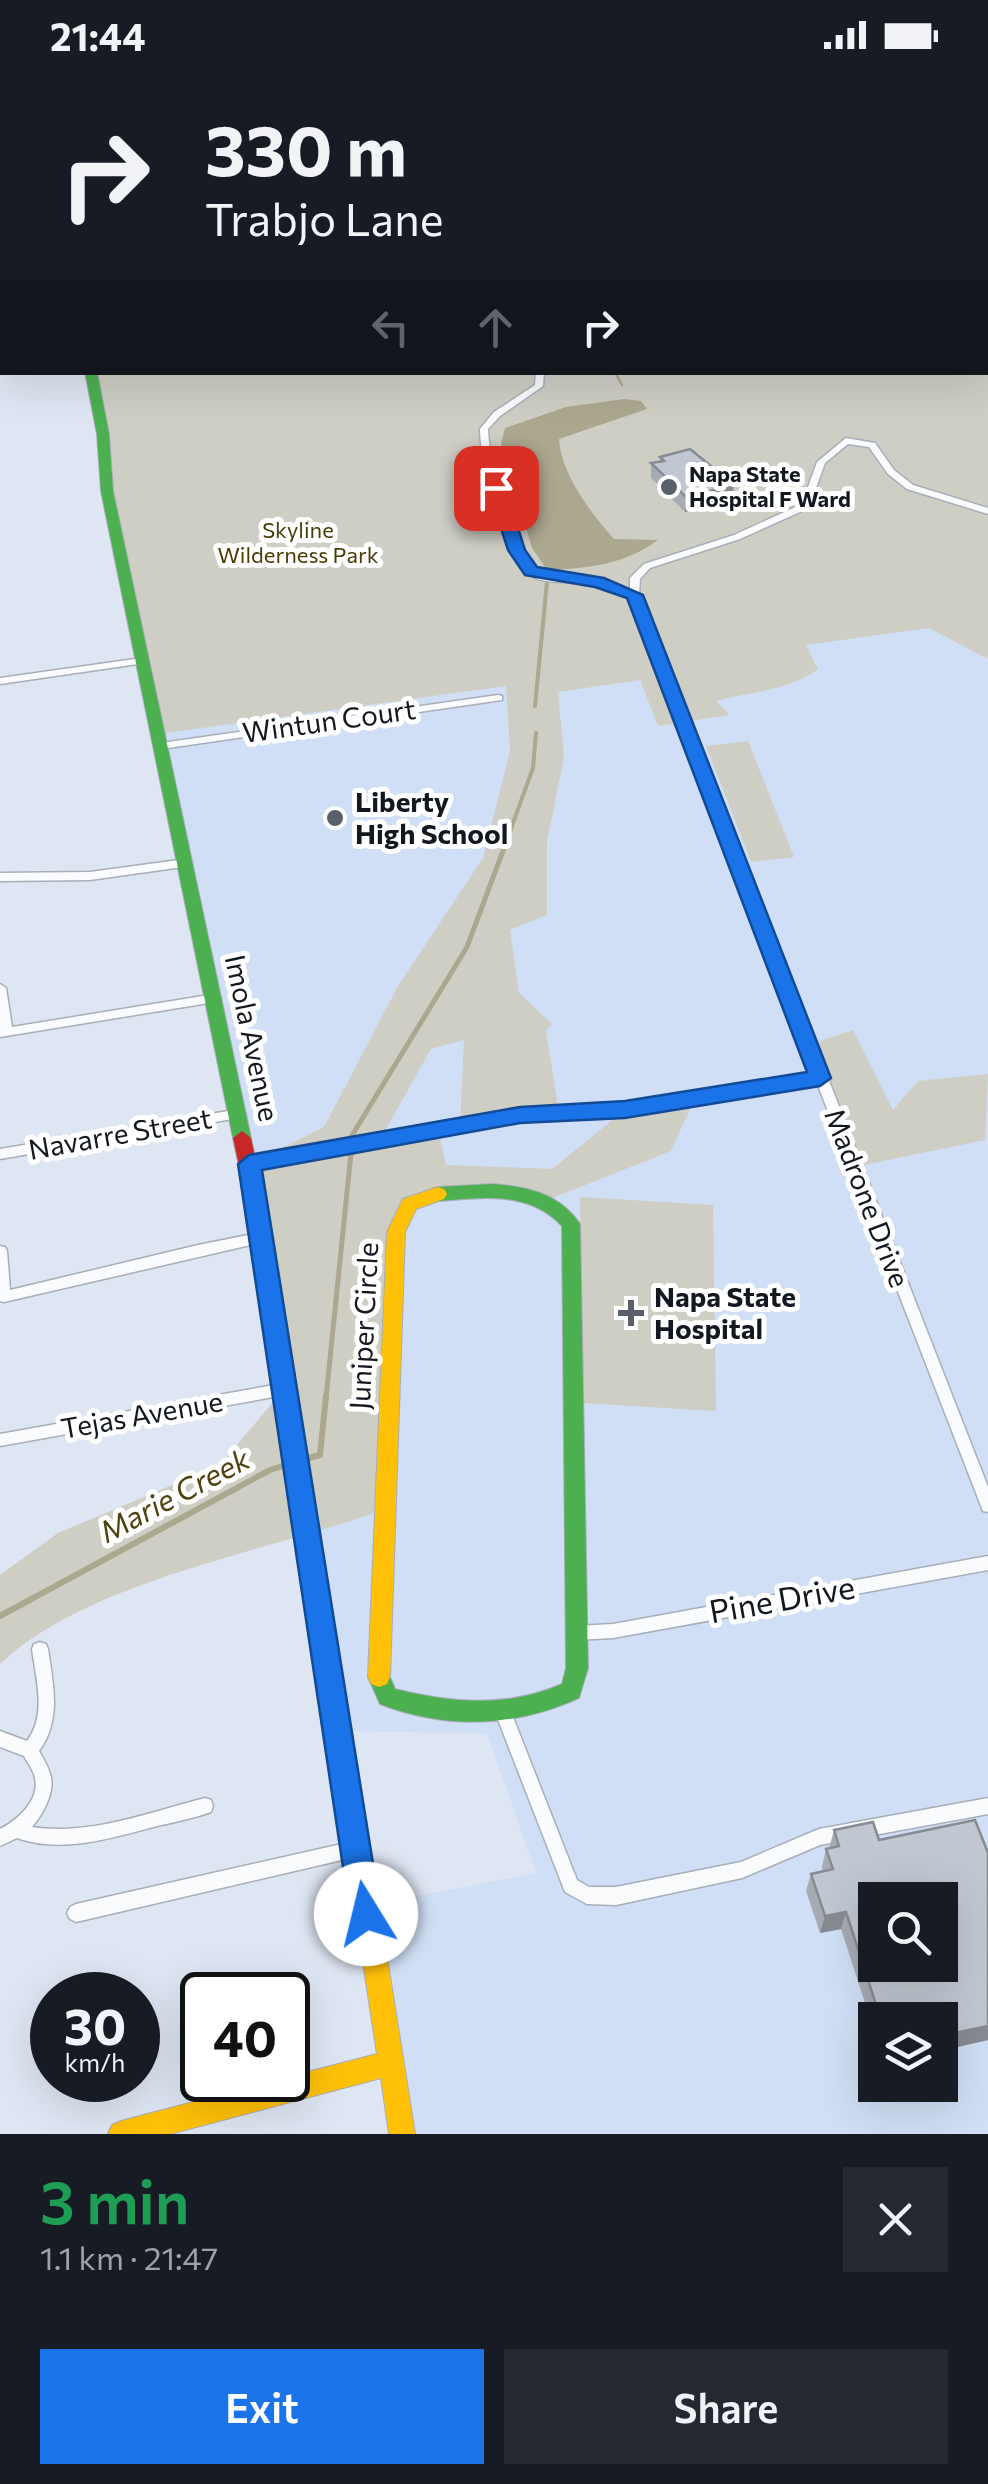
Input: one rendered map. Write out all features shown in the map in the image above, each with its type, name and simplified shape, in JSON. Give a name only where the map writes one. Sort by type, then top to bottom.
[{"type":"street","name":"Imola Avenue","points":[[92,375],[104,434],[108,491],[263,1237],[298,1484],[402,2134]]},
{"type":"street","points":[[540,375],[539,386],[496,414],[484,429],[485,461],[516,550],[527,568],[543,577],[586,580],[634,595],[635,578],[648,566],[737,537],[806,506],[821,462],[846,441],[872,446],[891,472],[910,487],[988,511]]},
{"type":"street","name":"Madrone Drive","points":[[634,595],[988,1506]]},
{"type":"street","points":[[0,681],[142,662]]},
{"type":"street","name":"Wintun Court","points":[[160,746],[498,698]]},
{"type":"street","points":[[0,876],[90,876],[186,863]]},
{"type":"street","points":[[0,988],[4,1033],[215,998]]},
{"type":"street","points":[[249,1164],[520,1115],[625,1110],[820,1078]]},
{"type":"street","name":"Navarre Street","points":[[0,1154],[240,1114]]},
{"type":"street","name":"Juniper Circle","points":[[538,1194],[563,1208],[572,1224],[577,1668],[571,1692],[534,1709],[503,1712],[388,1698],[376,1670],[396,1232],[400,1210],[414,1198],[538,1194]]},
{"type":"street","points":[[0,1250],[4,1297],[112,1275],[189,1250],[263,1237]]},
{"type":"street","name":"Tejas Avenue","points":[[0,1440],[284,1389]]},
{"type":"street","name":"Pine Drive","points":[[576,1633],[613,1630],[988,1563]]},
{"type":"street","points":[[30,1750],[44,1736],[48,1723],[40,1649]]},
{"type":"street","points":[[503,1712],[571,1886],[587,1895],[616,1896],[742,1870],[819,1837],[988,1806]]},
{"type":"street","points":[[0,1739],[30,1750],[40,1762],[43,1794],[36,1811],[17,1830],[0,1838]]},
{"type":"street","points":[[17,1830],[34,1840],[71,1836],[205,1806]]},
{"type":"street","points":[[76,1913],[355,1849]]},
{"type":"street","points":[[121,2134],[390,2063]]},
{"type":"shaded area","name":"Napa State Hospital","points":[[967,375],[976,375],[988,389],[988,2134],[402,2134],[375,1904],[536,1873],[487,1734],[349,1731],[263,1237],[158,734]]},
{"type":"shaded area","points":[[624,399],[641,401],[647,409],[559,439],[561,452],[579,492],[614,539],[658,540],[606,564],[547,570],[532,548],[501,444],[505,428],[566,407]]},
{"type":"green space","name":"Skyline Wilderness Park","points":[[91,375],[988,375],[988,659],[929,628],[806,645],[818,669],[806,676],[782,686],[716,701],[730,715],[658,726],[640,680],[558,692],[564,757],[547,842],[547,915],[510,930],[519,993],[552,1024],[546,1031],[559,1113],[460,1125],[464,1040],[431,1049],[381,1138],[438,1129],[446,1165],[552,1169],[625,1110],[695,1098],[671,1151],[550,1199],[438,1194],[400,1210],[383,1510],[130,1589],[37,1635],[0,1664],[0,1575],[58,1533],[220,1465],[284,1389],[249,1164],[324,1127],[398,986],[483,858],[510,751],[506,686],[158,734]]},
{"type":"green space","points":[[748,741],[794,857],[751,862],[706,746]]},
{"type":"green space","points":[[853,1030],[893,1110],[918,1081],[988,1074],[985,1140],[854,1167],[808,1045]]},
{"type":"green space","points":[[580,1197],[713,1205],[716,1411],[582,1403]]},
{"type":"building","points":[[690,449],[734,485],[686,497],[651,463]]},
{"type":"building","points":[[975,1820],[988,1853],[988,2026],[958,2032],[958,2002],[875,2002],[869,1982],[958,1982],[958,1882],[858,1882],[858,1949],[846,1912],[825,1916],[811,1874],[833,1869],[826,1849],[839,1846],[834,1830],[873,1822],[879,1840]]},
{"type":"waterway","name":"Marie Creek","points":[[617,375],[622,385]]},
{"type":"waterway","name":"Marie Creek","points":[[535,706],[547,582]]},
{"type":"waterway","name":"Marie Creek","points":[[509,834],[533,768],[536,733]]},
{"type":"waterway","name":"Marie Creek","points":[[351,1137],[467,947],[510,832]]},
{"type":"waterway","name":"Marie Creek","points":[[326,1398],[351,1153]]},
{"type":"waterway","name":"Marie Creek","points":[[302,1460],[320,1455],[326,1396]]},
{"type":"waterway","name":"Marie Creek","points":[[0,1616],[270,1470],[292,1463]]},
{"type":"traffic: fast","points":[[92,375],[103,434],[107,491],[242,1138]]},
{"type":"traffic: fast","points":[[379,1677],[388,1697],[458,1711],[504,1711],[526,1708],[571,1691],[577,1668],[571,1224],[558,1210],[527,1195],[492,1191],[438,1194]]},
{"type":"traffic: slow","points":[[379,1677],[396,1232],[409,1204],[438,1194]]},
{"type":"traffic: slow","points":[[313,1560],[402,2134]]},
{"type":"traffic: slow","points":[[121,2134],[390,2063]]},
{"type":"traffic: jam","points":[[242,1138],[263,1237],[313,1560]]},
{"type":"place","name":"Napa State Hospital F Ward","points":[[669,487]]},
{"type":"place","name":"Liberty High School","points":[[335,818]]},
{"type":"place","name":"Napa State Hospital","points":[[631,1313]]},
{"type":"route","points":[[366,1914],[249,1164],[520,1115],[625,1110],[820,1078],[688,726],[634,595],[598,582],[543,577],[531,572],[516,550],[496,488]]}]
